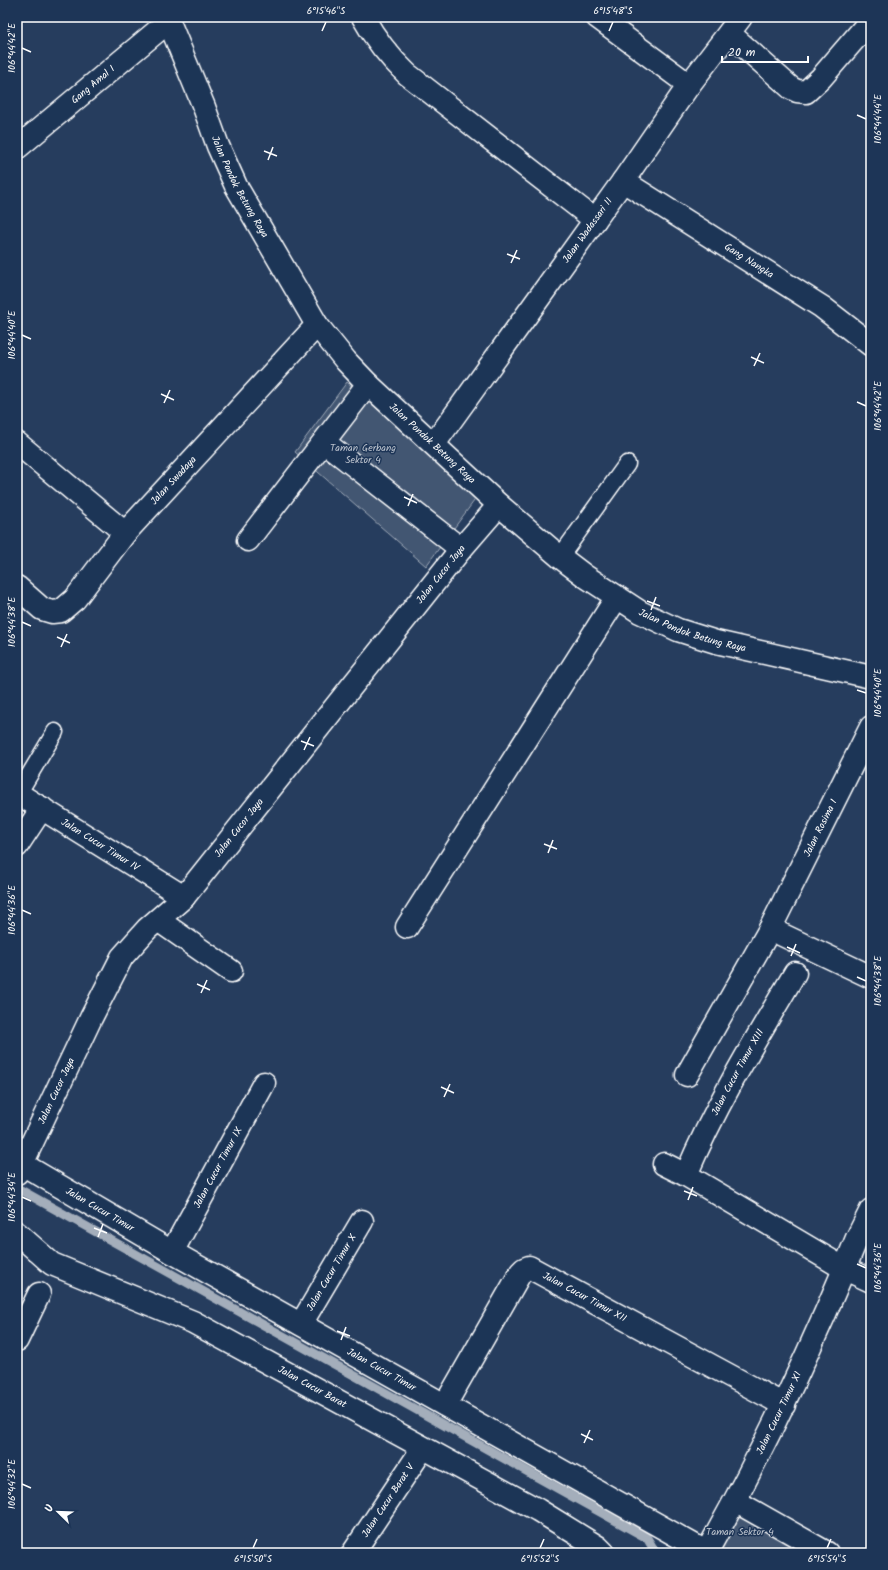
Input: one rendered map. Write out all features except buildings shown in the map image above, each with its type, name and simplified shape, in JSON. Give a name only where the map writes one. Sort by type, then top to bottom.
[{"type":"street","points":[[363,17],[389,57],[407,74],[595,220]]},
{"type":"street","points":[[597,17],[689,85]]},
{"type":"street","name":"Gang Amal I","points":[[17,148],[168,19]]},
{"type":"street","name":"Jalan Pondok Betung Raya","points":[[168,19],[204,107],[218,146],[236,186],[317,325],[346,361],[368,384],[499,505],[560,557],[640,612],[693,635],[716,642],[871,677]]},
{"type":"street","points":[[735,25],[791,88],[797,91],[806,92],[821,78],[871,20]]},
{"type":"street","name":"Jalan Wadassari II","points":[[434,444],[623,181],[689,85],[735,25]]},
{"type":"street","name":"Gang Nangka","points":[[623,181],[822,307],[871,345]]},
{"type":"street","name":"Jalan Swadaya","points":[[17,587],[42,609],[52,612],[61,611],[75,599],[125,533],[317,325]]},
{"type":"street","points":[[248,540],[368,384]]},
{"type":"street","points":[[324,442],[461,549]]},
{"type":"street","points":[[17,444],[125,533]]},
{"type":"street","name":"Jalan Cucor Jaya","points":[[19,1166],[122,957],[132,944],[184,897],[461,549],[499,505]]},
{"type":"street","points":[[407,927],[617,597]]},
{"type":"street","name":"Jalan Rosima I","points":[[687,1075],[770,929],[871,727]]},
{"type":"street","name":"Jalan Cucur Timur IV","points":[[17,794],[42,808],[184,897]]},
{"type":"street","points":[[17,846],[42,808]]},
{"type":"street","points":[[158,920],[231,971]]},
{"type":"street","points":[[770,929],[871,978]]},
{"type":"street","name":"Jalan Cucur Timur XIII","points":[[686,1175],[702,1136],[746,1054],[795,973]]},
{"type":"street","name":"Jalan Cucur Timur IX","points":[[172,1252],[264,1083]]},
{"type":"street","points":[[664,1164],[686,1175],[845,1269],[871,1281]]},
{"type":"street","name":"Jalan Cucur Timur","points":[[19,1166],[706,1552]]},
{"type":"street","points":[[845,1269],[857,1238],[871,1210]]},
{"type":"street","name":"Jalan Cucur Timur X","points":[[301,1324],[362,1221]]},
{"type":"street","name":"Jalan Cucur Barat","points":[[17,1233],[52,1264],[193,1322],[538,1510],[598,1547],[604,1553]]},
{"type":"street","name":"Jalan Cucur Timur XII","points":[[445,1405],[521,1272],[529,1267],[784,1405]]},
{"type":"street","name":"Jalan Cucur Timur XI","points":[[706,1552],[735,1501],[784,1405],[845,1269]]},
{"type":"street","points":[[17,1340],[38,1294]]},
{"type":"street","name":"Jalan Cucur Barat V","points":[[354,1553],[423,1448]]},
{"type":"street","points":[[735,1501],[827,1553]]},
{"type":"lane","points":[[560,557],[627,464]]},
{"type":"lane","points":[[17,794],[55,732]]},
{"type":"green space","name":"Taman Gerbang Sektor 4","points":[[347,382],[477,497],[426,566],[295,452]]},
{"type":"green space","name":"Taman Sektor 4","points":[[732,1504],[820,1553],[704,1553]]},
{"type":"waterway","points":[[17,1188],[647,1538],[656,1553]]}]
